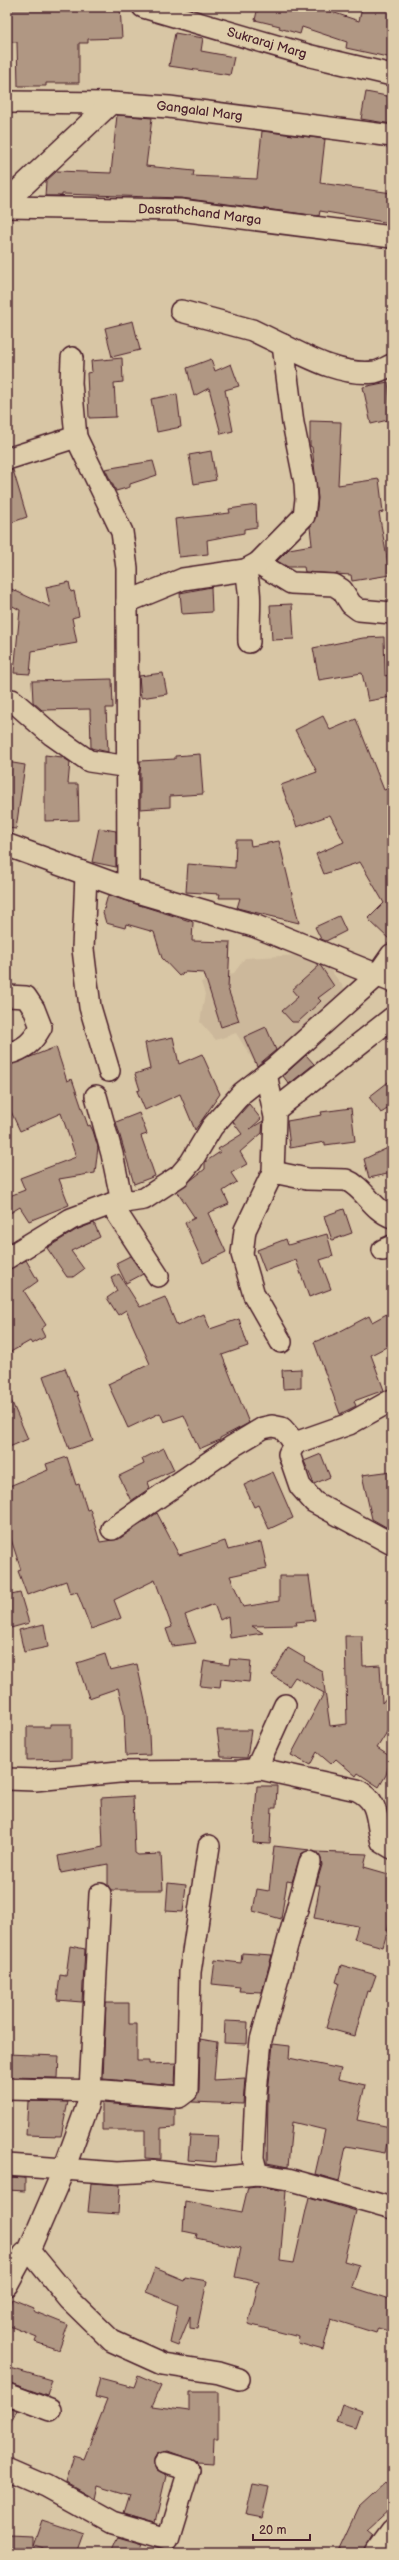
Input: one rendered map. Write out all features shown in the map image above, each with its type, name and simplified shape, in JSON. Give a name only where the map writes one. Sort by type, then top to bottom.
[{"type":"street","name":"Sukraraj Marg","points":[[143,7],[311,56],[392,75]]},
{"type":"street","name":"Gangalal Marg","points":[[7,102],[112,103],[169,106],[392,136]]},
{"type":"street","points":[[7,201],[112,103]]},
{"type":"street","name":"Dasrathchand Marga","points":[[7,206],[180,210],[392,237]]},
{"type":"street","points":[[181,311],[252,330],[313,360],[344,370],[376,372],[392,365]]},
{"type":"street","points":[[249,642],[251,606],[249,582],[252,567],[304,516],[306,499],[293,423],[283,345]]},
{"type":"street","points":[[72,358],[71,383],[76,437],[122,532],[127,568],[128,889]]},
{"type":"street","points":[[7,459],[76,437]]},
{"type":"street","points":[[127,602],[183,579],[252,567],[291,583],[334,585],[342,590],[351,604],[359,610],[392,613]]},
{"type":"street","points":[[12,700],[52,735],[89,761],[128,767]]},
{"type":"street","points":[[7,845],[128,889],[255,926],[385,978]]},
{"type":"street","points":[[86,874],[83,949],[90,1007],[109,1071]]},
{"type":"street","points":[[7,1258],[71,1219],[116,1203],[144,1199],[179,1176],[191,1162],[212,1127],[242,1093],[385,978],[392,955]]},
{"type":"street","points":[[7,996],[26,997],[34,1009],[41,1027],[32,1042],[20,1050],[7,1054]]},
{"type":"street","points":[[274,1110],[392,1018]]},
{"type":"street","points":[[266,1074],[274,1110],[273,1172],[245,1230],[242,1254],[254,1295],[281,1342]]},
{"type":"street","points":[[96,1096],[112,1154],[116,1203],[158,1276]]},
{"type":"street","points":[[273,1172],[307,1179],[346,1180],[352,1183],[372,1204],[392,1217]]},
{"type":"street","points":[[392,1400],[349,1424],[295,1444],[289,1454],[300,1486],[314,1502],[392,1544]]},
{"type":"street","points":[[112,1529],[234,1446],[264,1428],[272,1426],[282,1428],[295,1444]]},
{"type":"street","points":[[256,1769],[285,1705]]},
{"type":"street","points":[[7,1779],[35,1780],[119,1772],[256,1769],[357,1790],[368,1795],[377,1813],[382,1842],[392,1848]]},
{"type":"street","points":[[7,2089],[90,2091],[179,2097],[187,2091],[190,1972],[208,1846]]},
{"type":"street","points":[[257,2174],[254,2158],[256,2086],[262,2040],[310,1862]]},
{"type":"street","points":[[7,2285],[20,2255],[64,2169],[87,2106],[90,2091],[100,1894]]},
{"type":"street","points":[[7,2165],[117,2173],[154,2171],[214,2178],[257,2174],[288,2179],[392,2208]]},
{"type":"street","points":[[20,2255],[70,2300],[112,2341],[163,2364],[219,2373],[239,2379]]},
{"type":"street","points":[[7,2394],[50,2410]]},
{"type":"street","points":[[7,2469],[46,2486],[113,2523],[165,2546],[189,2470],[165,2463]]},
{"type":"street","points":[[375,2553],[392,2530]]},
{"type":"shaded area","points":[[318,954],[346,990],[259,1070],[236,1033],[216,1040],[200,1022],[205,994],[201,982],[234,973],[245,958]]},
{"type":"building","points":[[23,7],[59,10],[59,7],[120,7],[122,38],[88,39],[88,43],[79,43],[79,83],[46,83],[46,86],[18,86],[17,42],[7,42],[7,8]]},
{"type":"building","points":[[258,7],[317,7],[359,21],[362,7],[392,7],[392,58],[346,48],[347,42],[302,27],[300,34],[279,28],[280,26],[255,20]]},
{"type":"building","points":[[175,33],[203,38],[201,51],[234,57],[230,75],[169,66]]},
{"type":"building","points":[[366,92],[392,97],[392,124],[361,119]]},
{"type":"building","points":[[117,115],[152,118],[146,166],[194,171],[193,176],[257,179],[262,131],[325,139],[320,183],[392,193],[390,223],[320,211],[319,216],[181,198],[62,194],[62,196],[45,196],[46,181],[57,171],[111,173]]},
{"type":"building","points":[[133,321],[140,350],[112,357],[105,328]]},
{"type":"building","points":[[122,358],[123,382],[114,383],[116,417],[89,418],[87,373],[92,372],[91,361]]},
{"type":"building","points":[[211,359],[215,371],[231,364],[239,386],[225,390],[233,431],[221,434],[209,388],[194,396],[187,368]]},
{"type":"building","points":[[388,382],[392,419],[371,424],[363,387]]},
{"type":"building","points":[[177,394],[181,427],[157,432],[151,399]]},
{"type":"building","points":[[310,421],[341,422],[338,485],[379,479],[383,512],[379,513],[390,575],[352,581],[351,575],[305,572],[304,567],[288,567],[277,561],[289,549],[312,545],[310,527],[316,517],[318,498],[312,447],[310,446]]},
{"type":"building","points":[[211,451],[216,480],[194,484],[189,455]]},
{"type":"building","points":[[153,461],[157,475],[130,484],[130,487],[116,491],[105,469]]},
{"type":"building","points":[[13,470],[27,517],[7,524],[7,471]]},
{"type":"building","points":[[256,505],[257,527],[244,529],[244,533],[207,540],[208,554],[179,557],[175,519],[230,513],[229,509]]},
{"type":"building","points":[[69,582],[71,592],[74,591],[79,616],[72,618],[77,643],[32,651],[30,674],[14,673],[20,610],[7,603],[7,587],[50,607],[46,587]]},
{"type":"building","points":[[211,587],[212,612],[182,614],[180,593]]},
{"type":"building","points":[[292,604],[294,639],[272,640],[270,605]]},
{"type":"building","points":[[384,637],[385,676],[388,675],[391,697],[368,701],[362,673],[319,680],[313,648],[363,638]]},
{"type":"building","points":[[163,673],[167,694],[141,698],[139,676]]},
{"type":"building","points":[[112,679],[113,708],[106,708],[108,752],[91,748],[90,709],[42,710],[33,702],[32,681]]},
{"type":"building","points":[[323,716],[330,730],[356,719],[384,790],[392,787],[392,942],[368,919],[384,903],[360,862],[324,874],[316,854],[344,842],[330,815],[297,827],[281,785],[317,772],[295,730]]},
{"type":"building","points":[[200,754],[203,794],[170,796],[170,807],[140,809],[140,761],[175,759],[175,756]]},
{"type":"building","points":[[45,755],[62,757],[70,762],[68,784],[78,784],[79,820],[45,821]]},
{"type":"building","points":[[7,762],[25,765],[16,829],[7,828]]},
{"type":"building","points":[[99,828],[116,831],[116,867],[92,862]]},
{"type":"building","points":[[236,840],[250,840],[251,846],[279,841],[299,923],[237,908],[240,898],[219,898],[220,894],[186,892],[188,864],[235,868]]},
{"type":"building","points":[[108,895],[193,922],[192,941],[230,942],[228,989],[239,1021],[221,1027],[204,973],[185,972],[179,976],[162,958],[154,932],[126,924],[125,928],[106,923],[103,913]]},
{"type":"building","points":[[339,916],[346,931],[326,941],[321,939],[315,927]]},
{"type":"building","points":[[320,965],[334,986],[318,998],[321,1001],[298,1022],[292,1022],[282,1011],[298,997],[292,990]]},
{"type":"building","points":[[266,1027],[276,1050],[257,1066],[244,1037]]},
{"type":"building","points":[[173,1037],[179,1064],[202,1054],[220,1094],[195,1130],[180,1094],[145,1110],[137,1091],[140,1090],[135,1074],[150,1069],[145,1043]]},
{"type":"building","points":[[56,1047],[67,1081],[72,1079],[88,1126],[90,1125],[93,1131],[98,1147],[95,1173],[59,1179],[69,1205],[29,1221],[20,1207],[7,1215],[7,1197],[25,1190],[20,1178],[76,1157],[61,1113],[20,1131],[7,1103],[7,1066]]},
{"type":"building","points":[[306,1055],[314,1064],[289,1084],[283,1076]]},
{"type":"building","points":[[392,1079],[392,1106],[381,1113],[369,1097]]},
{"type":"building","points":[[249,1104],[261,1119],[250,1129],[263,1121],[262,1133],[240,1152],[247,1164],[231,1173],[237,1182],[223,1191],[229,1204],[208,1213],[226,1252],[203,1263],[185,1223],[195,1218],[177,1191],[205,1169],[205,1162],[220,1152],[218,1149],[242,1134],[233,1122]]},
{"type":"building","points":[[351,1108],[355,1141],[325,1145],[325,1142],[290,1148],[287,1121],[322,1115],[321,1112]]},
{"type":"building","points":[[139,1113],[147,1134],[141,1136],[155,1176],[134,1184],[116,1122]]},
{"type":"building","points":[[392,1146],[392,1173],[369,1178],[364,1159]]},
{"type":"building","points":[[344,1209],[352,1233],[332,1240],[324,1216]]},
{"type":"building","points":[[94,1223],[100,1237],[71,1251],[84,1269],[73,1277],[67,1277],[47,1248],[76,1230]]},
{"type":"building","points":[[327,1234],[333,1256],[320,1260],[331,1289],[309,1297],[296,1260],[265,1271],[257,1250],[286,1239],[288,1245]]},
{"type":"building","points":[[130,1256],[143,1274],[126,1283],[116,1263]]},
{"type":"building","points":[[26,1260],[38,1281],[24,1291],[46,1325],[41,1329],[45,1337],[32,1344],[30,1341],[7,1354],[7,1270]]},
{"type":"building","points":[[119,1274],[140,1307],[165,1297],[177,1326],[204,1314],[210,1329],[239,1319],[248,1346],[222,1355],[249,1423],[220,1438],[220,1440],[199,1449],[184,1415],[164,1422],[160,1413],[128,1428],[108,1384],[150,1364],[126,1310],[118,1315],[107,1298],[117,1291],[111,1278]]},
{"type":"building","points":[[392,1311],[392,1344],[371,1355],[384,1390],[354,1401],[356,1406],[340,1414],[314,1342],[335,1334],[369,1316],[372,1322]]},
{"type":"building","points":[[65,1368],[74,1392],[76,1391],[93,1441],[69,1449],[43,1376]]},
{"type":"building","points":[[301,1369],[301,1388],[283,1389],[282,1370]]},
{"type":"building","points":[[7,1391],[28,1439],[7,1448]]},
{"type":"building","points":[[164,1448],[174,1470],[148,1482],[150,1488],[131,1501],[119,1476],[144,1464],[142,1459]]},
{"type":"building","points":[[321,1454],[330,1477],[314,1484],[304,1461]]},
{"type":"building","points":[[67,1457],[76,1485],[79,1484],[87,1510],[90,1509],[100,1542],[119,1539],[157,1513],[179,1555],[225,1541],[228,1550],[261,1542],[267,1568],[230,1576],[243,1607],[279,1601],[279,1576],[309,1576],[315,1620],[296,1622],[297,1625],[252,1626],[263,1633],[230,1638],[228,1616],[220,1620],[214,1604],[185,1615],[196,1643],[172,1646],[166,1629],[172,1627],[155,1580],[114,1600],[121,1618],[91,1629],[77,1592],[70,1594],[66,1581],[27,1595],[18,1571],[21,1570],[7,1527],[7,1487],[48,1470],[46,1464]]},
{"type":"building","points":[[392,1471],[392,1526],[386,1527],[372,1519],[362,1475]]},
{"type":"building","points":[[273,1472],[293,1518],[269,1529],[258,1505],[254,1507],[244,1485]]},
{"type":"building","points":[[20,1593],[29,1623],[7,1629],[7,1596]]},
{"type":"building","points":[[44,1624],[48,1647],[24,1652],[19,1630]]},
{"type":"building","points":[[345,1636],[362,1636],[363,1666],[380,1665],[382,1703],[392,1691],[392,1724],[377,1748],[391,1757],[386,1775],[379,1787],[358,1773],[356,1776],[336,1759],[331,1764],[317,1752],[310,1765],[291,1755],[324,1693],[295,1677],[289,1686],[272,1675],[288,1648],[305,1658],[304,1661],[322,1671],[330,1726],[347,1724]]},
{"type":"building","points":[[105,1654],[110,1670],[137,1664],[148,1715],[150,1755],[126,1756],[124,1712],[118,1688],[89,1698],[77,1663]]},
{"type":"building","points":[[230,1659],[251,1661],[249,1682],[221,1679],[220,1688],[200,1686],[204,1661],[229,1665]]},
{"type":"building","points":[[50,1724],[71,1724],[71,1759],[27,1760],[27,1727],[50,1727]]},
{"type":"building","points":[[217,1730],[251,1730],[247,1758],[221,1757]]},
{"type":"building","points":[[257,1786],[277,1786],[276,1808],[272,1808],[270,1844],[253,1843]]},
{"type":"building","points":[[133,1796],[135,1853],[138,1855],[161,1854],[163,1890],[111,1890],[108,1886],[108,1864],[61,1873],[58,1856],[103,1847],[101,1798]]},
{"type":"building","points":[[274,1846],[310,1850],[301,1854],[292,1882],[287,1881],[281,1919],[253,1911],[257,1889],[269,1891]]},
{"type":"building","points":[[316,1852],[367,1854],[364,1867],[392,1875],[392,1914],[383,1947],[354,1939],[358,1926],[314,1918],[320,1885],[316,1885],[322,1865],[321,1859]]},
{"type":"building","points":[[168,1883],[186,1885],[183,1912],[166,1911]]},
{"type":"building","points":[[70,1946],[85,1949],[82,2002],[57,2000],[60,1975],[66,1976]]},
{"type":"building","points":[[242,1953],[272,1955],[262,1992],[239,1991],[240,1987],[212,1984],[215,1960],[241,1963]]},
{"type":"building","points":[[341,1965],[376,1975],[370,1992],[367,1991],[355,2036],[326,2028],[339,1983],[336,1982]]},
{"type":"building","points":[[106,2003],[129,2003],[129,2024],[137,2024],[137,2061],[149,2061],[149,2064],[176,2063],[175,2085],[103,2079]]},
{"type":"building","points":[[225,2021],[248,2022],[247,2044],[224,2043]]},
{"type":"building","points":[[200,2039],[217,2042],[214,2080],[245,2078],[243,2104],[192,2102],[199,2091]]},
{"type":"building","points":[[273,2044],[290,2046],[289,2058],[341,2069],[338,2079],[365,2085],[357,2120],[390,2127],[385,2153],[346,2146],[339,2181],[315,2174],[325,2130],[292,2122],[288,2167],[267,2163],[268,2093]]},
{"type":"building","points":[[7,2054],[59,2056],[58,2078],[7,2077]]},
{"type":"building","points":[[28,2101],[68,2102],[61,2136],[26,2135]]},
{"type":"building","points":[[102,2103],[175,2109],[175,2127],[161,2128],[161,2159],[145,2158],[145,2130],[102,2130]]},
{"type":"building","points":[[190,2135],[218,2136],[216,2162],[188,2160]]},
{"type":"building","points":[[7,2177],[25,2178],[25,2191],[7,2190]]},
{"type":"building","points":[[91,2183],[120,2185],[118,2214],[88,2212]]},
{"type":"building","points":[[257,2186],[286,2191],[280,2261],[294,2263],[309,2197],[356,2211],[344,2261],[359,2265],[352,2287],[392,2300],[392,2332],[378,2328],[376,2333],[331,2319],[323,2350],[298,2343],[299,2337],[248,2324],[259,2282],[235,2277],[241,2248],[196,2238],[197,2234],[183,2231],[185,2201],[242,2212],[248,2187]]},
{"type":"building","points":[[155,2268],[184,2280],[185,2277],[207,2281],[197,2329],[190,2328],[190,2316],[178,2346],[170,2343],[178,2305],[146,2292]]},
{"type":"building","points":[[12,2299],[34,2308],[33,2311],[68,2325],[59,2350],[35,2342],[37,2337],[7,2325],[7,2310]]},
{"type":"building","points":[[7,2367],[52,2380],[47,2396],[7,2382]]},
{"type":"building","points":[[138,2376],[161,2386],[152,2406],[189,2411],[189,2392],[218,2392],[218,2438],[214,2438],[213,2463],[198,2462],[168,2451],[157,2454],[154,2459],[156,2471],[166,2476],[155,2523],[124,2514],[130,2495],[97,2485],[94,2499],[66,2483],[74,2456],[84,2459],[107,2400],[95,2397],[100,2378],[134,2387]]},
{"type":"building","points":[[342,2404],[361,2411],[355,2428],[336,2422]]},
{"type":"building","points":[[7,2407],[17,2410],[7,2431]]},
{"type":"building","points":[[253,2484],[269,2487],[262,2518],[246,2515]]},
{"type":"building","points":[[385,2484],[392,2491],[392,2507],[367,2530],[373,2535],[363,2553],[338,2553],[359,2508]]},
{"type":"building","points":[[42,2520],[85,2534],[78,2553],[55,2553],[33,2546]]},
{"type":"building","points":[[8,2535],[33,2536],[33,2553],[8,2553]]},
{"type":"building","points":[[118,2537],[142,2544],[137,2553],[111,2553]]}]
